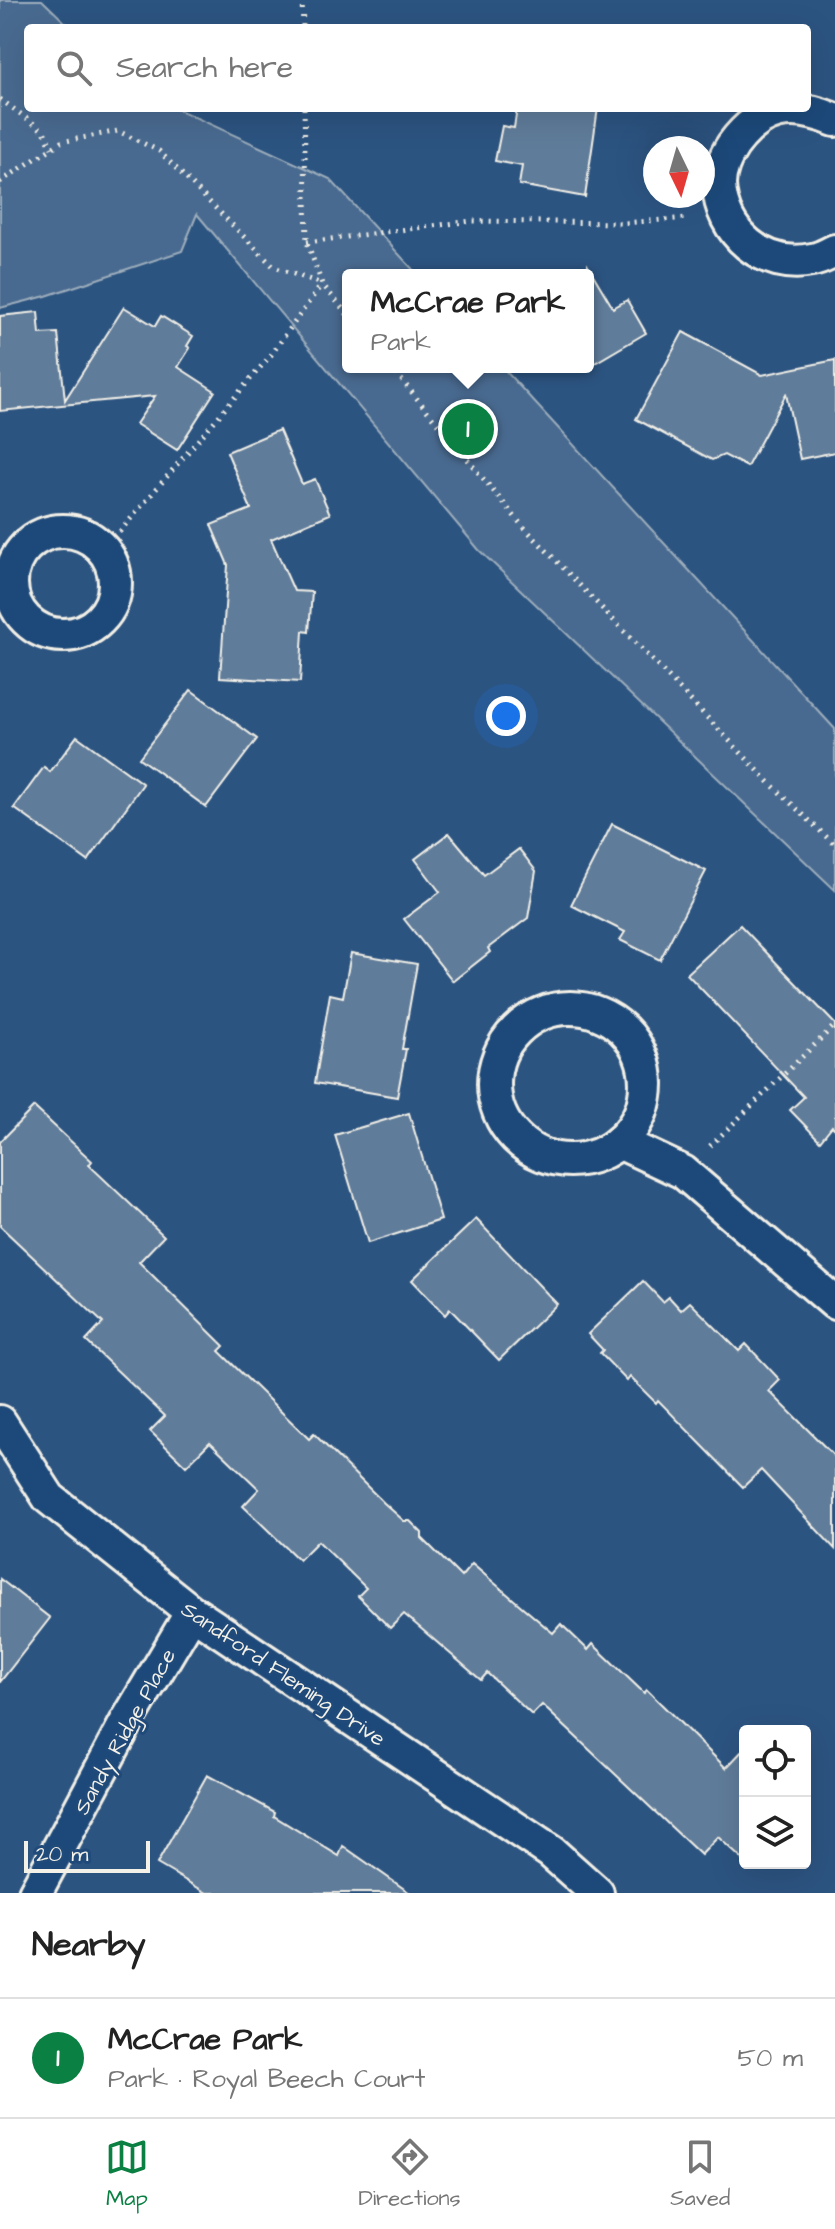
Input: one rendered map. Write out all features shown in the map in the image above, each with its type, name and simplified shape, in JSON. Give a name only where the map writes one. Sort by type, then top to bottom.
[{"type":"street","points":[[811,111],[835,120]]},
{"type":"street","points":[[776,112],[746,128],[724,158],[719,184],[725,216],[740,238],[758,252],[783,261],[812,260],[835,251]]},
{"type":"street","points":[[54,531],[72,532],[90,538],[104,550],[113,569],[115,587],[110,607],[98,622],[80,633],[62,636],[10,616],[14,602],[11,584],[14,566],[22,550],[36,539],[54,531]]},
{"type":"street","points":[[572,1008],[589,1010],[613,1022],[627,1034],[641,1056],[646,1082],[645,1097],[636,1122],[619,1142],[594,1156],[567,1160],[531,1150],[516,1138],[501,1117],[493,1092],[494,1073],[502,1047],[520,1026],[543,1013],[572,1008]]},
{"type":"street","points":[[619,1142],[683,1172],[835,1303]]},
{"type":"street","name":"Sandford Fleming Drive","points":[[0,1422],[49,1498],[192,1612],[551,1852],[597,1893]]},
{"type":"street","name":"Sandy Ridge Place","points":[[35,1893],[126,1723],[192,1612]]},
{"type":"path","points":[[302,0],[303,24]]},
{"type":"path","points":[[0,99],[44,131],[52,148]]},
{"type":"path","points":[[304,112],[307,242],[322,284],[342,308]]},
{"type":"path","points":[[0,182],[61,142],[118,131],[159,151],[274,267],[322,284]]},
{"type":"path","points":[[307,242],[471,221],[624,223],[725,216]]},
{"type":"path","points":[[104,550],[271,355],[322,284]]},
{"type":"path","points":[[396,373],[520,523],[772,785],[835,845]]},
{"type":"path","points":[[683,1172],[835,1025]]},
{"type":"shaded area","points":[[0,0],[42,0],[67,24],[24,24],[24,112],[184,112],[330,179],[412,269],[342,269],[342,373],[508,373],[835,729],[835,890],[479,550],[197,214],[182,251],[0,308]]},
{"type":"building","points":[[516,112],[597,112],[585,197],[519,185],[522,166],[495,161],[502,126],[514,128]]},
{"type":"building","points":[[594,276],[613,308],[627,300],[646,333],[594,363]]},
{"type":"building","points":[[124,307],[155,326],[161,316],[193,336],[187,346],[190,348],[178,367],[215,391],[177,450],[136,424],[155,396],[0,411],[0,316],[38,312],[40,334],[58,333],[65,400]]},
{"type":"building","points":[[683,332],[762,375],[835,360],[835,452],[800,459],[786,394],[747,467],[724,455],[712,460],[636,419]]},
{"type":"building","points":[[279,430],[302,484],[315,479],[330,514],[271,539],[294,591],[312,592],[309,632],[303,631],[300,682],[220,677],[228,565],[211,525],[251,509],[227,452]]},
{"type":"building","points":[[191,690],[257,739],[206,807],[139,758]]},
{"type":"building","points":[[77,736],[143,784],[88,861],[14,808],[44,767],[50,772]]},
{"type":"building","points":[[612,824],[706,871],[660,960],[620,940],[625,932],[571,905]]},
{"type":"building","points":[[449,833],[484,875],[519,849],[536,871],[528,918],[488,948],[490,952],[453,981],[404,919],[440,892],[415,859]]},
{"type":"building","points":[[740,925],[835,1024],[835,1129],[832,1126],[820,1141],[790,1110],[804,1097],[687,974]]},
{"type":"building","points":[[351,953],[417,964],[397,1097],[315,1083],[330,994],[343,997]]},
{"type":"building","points":[[34,1107],[92,1161],[89,1165],[164,1236],[139,1262],[224,1346],[219,1351],[309,1439],[314,1434],[384,1503],[404,1521],[410,1521],[422,1533],[422,1538],[461,1577],[472,1564],[553,1633],[561,1624],[588,1650],[593,1644],[644,1693],[647,1690],[726,1768],[739,1754],[739,1856],[718,1837],[701,1855],[542,1705],[532,1715],[487,1673],[481,1680],[404,1614],[390,1628],[358,1596],[366,1588],[318,1541],[299,1560],[243,1506],[259,1489],[210,1442],[186,1466],[150,1431],[165,1416],[86,1341],[103,1323],[0,1226],[0,1142]]},
{"type":"building","points":[[409,1113],[441,1220],[368,1243],[335,1135]]},
{"type":"building","points":[[476,1219],[557,1304],[499,1360],[450,1309],[445,1315],[412,1280]]},
{"type":"building","points":[[643,1281],[663,1302],[669,1297],[681,1310],[690,1302],[739,1351],[746,1344],[780,1380],[769,1391],[835,1457],[835,1549],[761,1470],[743,1487],[658,1400],[656,1403],[630,1377],[627,1381],[600,1353],[603,1350],[588,1334]]},
{"type":"building","points":[[0,1579],[50,1618],[0,1682]]},
{"type":"building","points":[[207,1775],[275,1812],[274,1816],[339,1856],[343,1846],[410,1893],[207,1893],[157,1864]]},
{"type":"place","name":"McCrae Park","points":[[468,429]]}]
